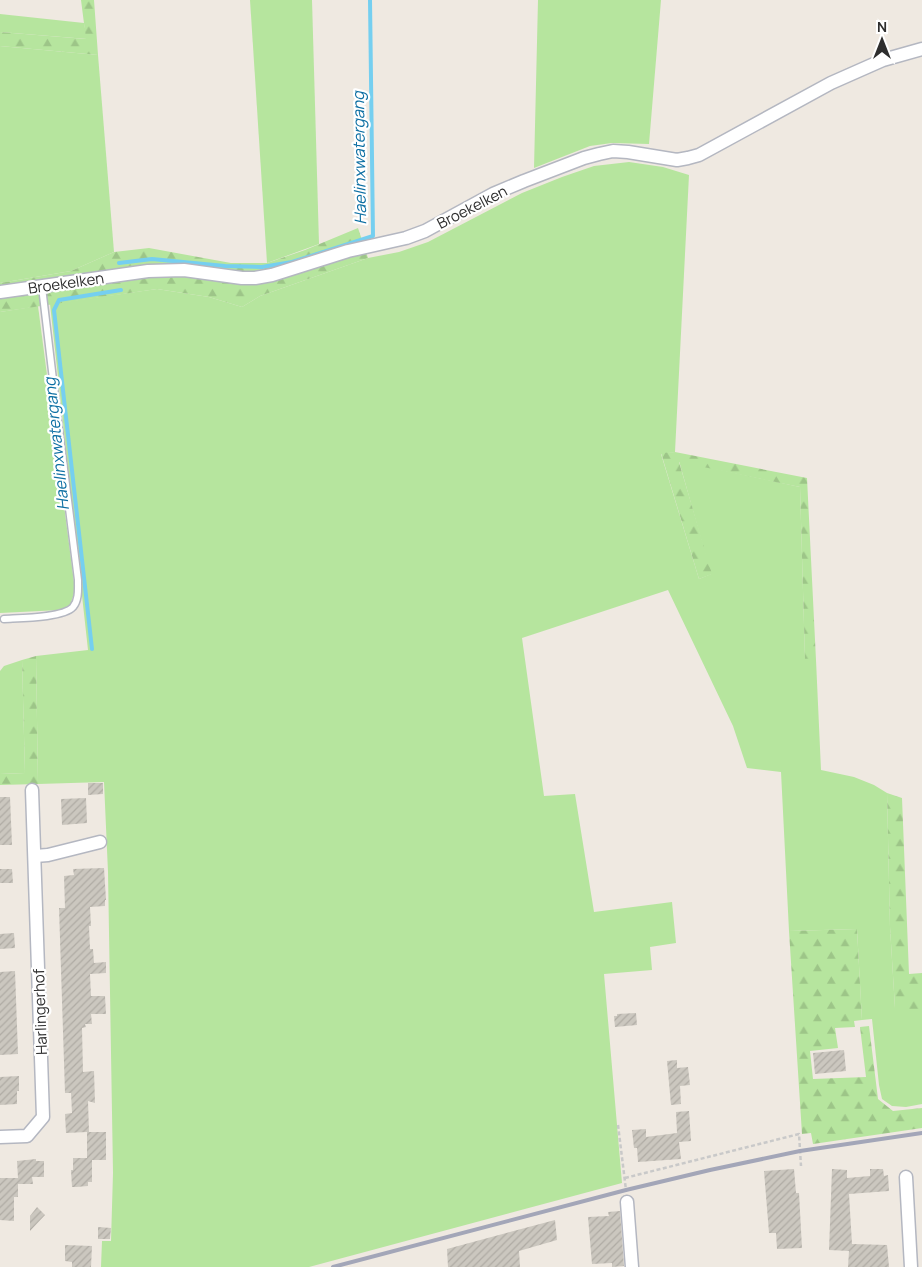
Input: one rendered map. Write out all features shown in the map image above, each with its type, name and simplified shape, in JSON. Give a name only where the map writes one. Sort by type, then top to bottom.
[{"type":"street","name":"Broekelken","points":[[0,292],[148,271],[184,270],[242,278],[272,275],[348,251],[406,238],[424,231],[508,188],[584,158],[613,152],[628,152],[677,160],[699,155],[831,83],[884,60],[922,49]]},
{"type":"street","name":"Harlingerhof","points":[[0,1137],[28,1136],[43,1116],[32,790]]},
{"type":"street","points":[[35,856],[48,855],[100,842]]},
{"type":"street","points":[[906,1177],[911,1267]]},
{"type":"street","points":[[627,1202],[632,1267]]},
{"type":"lane","points":[[4,619],[60,614],[73,607],[78,595],[78,580],[42,286]]},
{"type":"path","points":[[618,1126],[627,1202]]},
{"type":"path","points":[[625,1178],[799,1134],[801,1166]]},
{"type":"green space","points":[[81,0],[94,0],[98,55],[0,46],[0,32],[86,39]]},
{"type":"green space","points":[[250,0],[312,0],[319,244],[267,263]]},
{"type":"green space","points":[[538,0],[661,0],[649,144],[612,143],[590,146],[534,168]]},
{"type":"green space","points":[[0,14],[84,23],[87,39],[0,32]]},
{"type":"green space","points":[[0,46],[98,55],[114,252],[71,271],[0,283]]},
{"type":"green space","points":[[629,162],[663,167],[689,175],[675,452],[661,454],[699,579],[711,574],[679,461],[800,487],[805,659],[816,660],[821,770],[854,777],[874,785],[887,793],[890,927],[895,1008],[903,1008],[904,1015],[922,1015],[922,1104],[906,1107],[892,1106],[882,1099],[872,1019],[862,1020],[857,929],[789,931],[781,772],[747,768],[733,726],[668,590],[522,638],[544,796],[575,794],[594,912],[672,902],[676,943],[650,947],[652,970],[604,974],[622,1183],[309,1267],[101,1267],[102,1241],[111,1241],[113,1173],[108,872],[104,782],[38,784],[36,656],[88,650],[50,304],[157,289],[209,297],[242,307],[260,296],[368,258],[399,252],[428,242],[522,193],[562,177],[594,166]]},
{"type":"green space","points":[[358,228],[368,258],[260,296],[242,307],[209,297],[157,289],[0,312],[0,283],[71,271],[114,252],[149,248],[231,263],[267,263],[305,250]]},
{"type":"green space","points":[[38,306],[74,594],[70,605],[60,610],[0,613],[0,312]]},
{"type":"green space","points":[[675,452],[807,478],[816,660],[805,660],[800,487],[679,462],[712,574],[699,579],[661,453]]},
{"type":"green space","points":[[36,656],[38,784],[0,785],[0,774],[25,773],[22,660]]},
{"type":"green space","points":[[22,660],[25,773],[0,774],[0,671],[4,666]]},
{"type":"green space","points":[[887,793],[902,798],[909,974],[922,973],[922,1015],[903,1015],[903,1008],[895,1008],[890,927]]},
{"type":"green space","points":[[857,929],[862,1020],[854,1021],[855,1027],[835,1028],[838,1048],[810,1051],[813,1079],[866,1077],[860,1027],[869,1026],[878,1099],[893,1111],[922,1108],[922,1128],[813,1144],[811,1133],[802,1134],[789,931]]},
{"type":"building","points":[[88,783],[103,783],[103,794],[88,795]]},
{"type":"building","points":[[0,797],[10,797],[12,845],[0,845]]},
{"type":"building","points":[[86,798],[87,823],[62,825],[61,799]]},
{"type":"building","points":[[104,868],[105,906],[90,907],[91,926],[89,926],[90,949],[93,949],[94,963],[106,962],[106,973],[90,974],[91,996],[105,996],[106,1014],[91,1014],[92,1024],[85,1024],[86,1027],[82,1028],[83,1072],[94,1071],[95,1103],[88,1101],[89,1132],[106,1132],[106,1160],[92,1160],[92,1182],[88,1182],[88,1186],[72,1187],[71,1170],[73,1170],[73,1158],[87,1158],[87,1132],[66,1133],[65,1114],[72,1113],[71,1093],[65,1093],[59,908],[65,908],[64,876],[74,875],[73,869]]},
{"type":"building","points":[[0,869],[12,869],[13,883],[0,883]]},
{"type":"building","points":[[14,933],[15,948],[0,949],[0,934]]},
{"type":"building","points":[[15,971],[18,1054],[0,1055],[0,972]]},
{"type":"building","points":[[636,1013],[637,1025],[615,1027],[614,1016],[617,1016],[617,1014]]},
{"type":"building","points":[[844,1050],[846,1071],[815,1074],[813,1053]]},
{"type":"building","points":[[677,1060],[677,1068],[688,1067],[690,1085],[680,1086],[681,1104],[671,1105],[667,1061]]},
{"type":"building","points":[[19,1076],[17,1104],[0,1105],[0,1077]]},
{"type":"building","points":[[689,1111],[691,1141],[679,1142],[681,1159],[638,1162],[637,1148],[634,1148],[632,1130],[646,1129],[646,1137],[677,1133],[676,1112]]},
{"type":"building","points":[[36,1159],[36,1161],[44,1161],[44,1177],[32,1177],[33,1184],[18,1184],[18,1197],[14,1197],[14,1221],[0,1220],[0,1178],[18,1178],[17,1161]]},
{"type":"building","points":[[794,1169],[796,1193],[799,1193],[802,1248],[777,1249],[776,1233],[769,1233],[764,1171]]},
{"type":"building","points":[[832,1169],[847,1170],[847,1178],[870,1176],[870,1169],[883,1169],[884,1176],[888,1175],[889,1191],[849,1194],[852,1244],[887,1245],[889,1267],[848,1267],[849,1251],[829,1250]]},
{"type":"building","points":[[37,1207],[45,1215],[30,1231],[30,1216]]},
{"type":"building","points":[[620,1211],[624,1266],[612,1267],[612,1263],[592,1264],[588,1217],[609,1216],[608,1212]]},
{"type":"building","points":[[555,1220],[557,1240],[519,1251],[520,1267],[448,1267],[447,1249]]},
{"type":"building","points":[[98,1227],[111,1228],[110,1239],[98,1239]]},
{"type":"building","points":[[65,1245],[92,1246],[91,1267],[72,1267],[72,1262],[65,1261]]},
{"type":"waterway","name":"Haelinxwatergang","points":[[119,263],[152,259],[225,266],[262,267],[292,262],[373,236],[370,0]]},
{"type":"waterway","name":"Haelinxwatergang","points":[[92,649],[54,310],[59,300],[121,290]]},
{"type":"railway","points":[[333,1267],[626,1190],[710,1170],[800,1151],[922,1133]]}]
